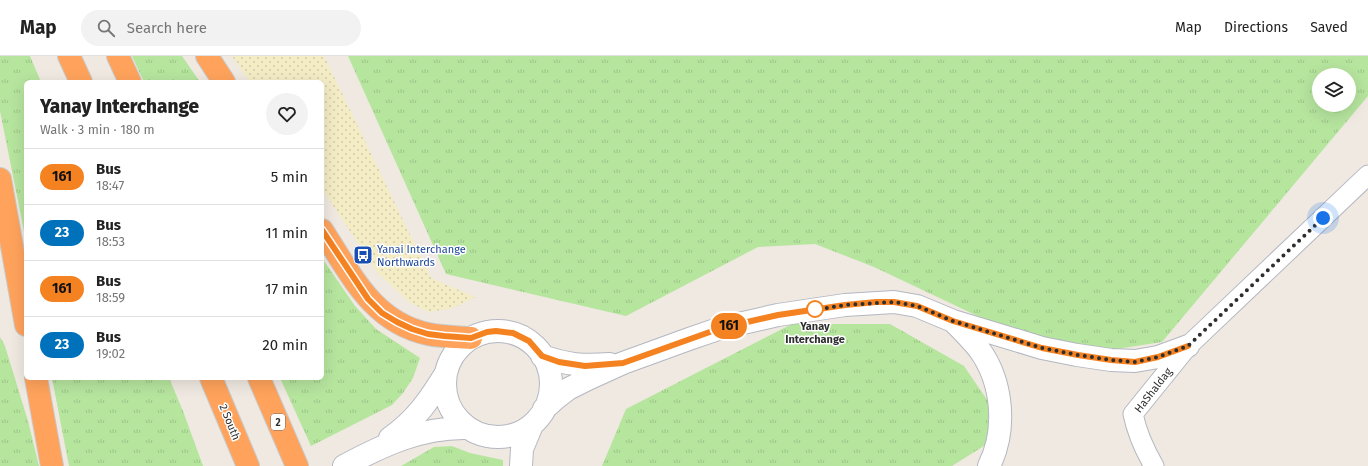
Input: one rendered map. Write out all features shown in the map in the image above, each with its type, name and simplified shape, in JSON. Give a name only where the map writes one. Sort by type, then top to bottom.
[{"type":"highway","points":[[70,56],[80,80]]},
{"type":"highway","points":[[118,56],[129,80]]},
{"type":"highway","points":[[207,56],[223,80]]},
{"type":"highway","points":[[0,179],[24,314]]},
{"type":"highway","points":[[324,233],[368,299],[382,313],[412,329],[428,334],[471,338]]},
{"type":"highway","points":[[36,380],[52,466]]},
{"type":"highway","name":"2 South","points":[[212,380],[248,466]]},
{"type":"highway","name":"2","points":[[260,380],[297,466]]},
{"type":"main road","points":[[344,466],[403,438],[428,431],[451,427],[467,428],[483,435],[500,437],[517,433],[538,417],[555,399],[568,389],[623,363],[721,328],[778,315],[845,305],[894,302],[917,306],[953,321],[1042,348],[1111,360],[1135,362],[1188,346]]},
{"type":"main road","points":[[953,321],[980,351],[997,390],[1000,410],[999,432],[989,466]]},
{"type":"main road","points":[[467,428],[450,408],[445,391],[448,365],[457,350],[471,338],[487,332],[496,331],[513,333],[529,341],[542,356],[548,367],[551,382],[549,398],[522,450],[521,466]]},
{"type":"main road","points":[[542,356],[559,362],[585,366],[623,363]]},
{"type":"main road","points":[[371,452],[412,420],[429,401],[446,373]]},
{"type":"street","name":"HaShaldag","points":[[1154,466],[1137,431],[1133,414],[1188,346],[1368,175]]},
{"type":"green space","points":[[0,56],[30,56],[40,80],[24,80],[24,231],[0,111]]},
{"type":"green space","points":[[132,56],[182,56],[199,80],[143,80]]},
{"type":"green space","points":[[348,56],[1368,56],[1368,96],[1356,110],[1356,68],[1312,68],[1312,112],[1355,112],[1162,342],[1110,350],[1051,342],[986,320],[874,267],[815,244],[758,247],[626,316],[446,274]]},
{"type":"green space","points":[[324,261],[355,306],[376,329],[420,358],[413,378],[403,393],[392,405],[311,446],[281,380],[324,380]]},
{"type":"green space","points":[[792,324],[890,324],[964,366],[994,410],[987,444],[952,466],[602,466],[626,409]]},
{"type":"green space","points":[[0,337],[5,346],[28,421],[39,466],[0,466]]},
{"type":"green space","points":[[52,380],[170,380],[203,466],[69,466]]},
{"type":"green space","points":[[452,446],[470,453],[503,460],[503,466],[401,466],[434,447]]},
{"type":"sand","points":[[232,56],[324,56],[431,278],[475,297],[453,308],[429,312],[409,302],[378,273],[324,192],[324,80],[249,80]]},
{"type":"bus line","name":"161","points":[[324,233],[368,299],[382,313],[397,322],[428,334],[444,336],[471,338],[487,332],[504,331],[513,333],[529,341],[535,346],[542,356],[559,362],[585,366],[623,363],[721,328],[778,315],[876,302],[894,302],[917,306],[953,321],[1042,348],[1111,360],[1135,362],[1158,357],[1188,346]]},
{"type":"place","name":"Yanai Interchange Northwards","points":[[363,255]]},
{"type":"place","name":"Yanay Interchange","points":[[815,309]]},
{"type":"route","points":[[815,309],[814,310],[876,302],[894,302],[917,306],[953,321],[1042,348],[1111,360],[1135,362],[1158,357],[1188,346],[1323,218]]}]
